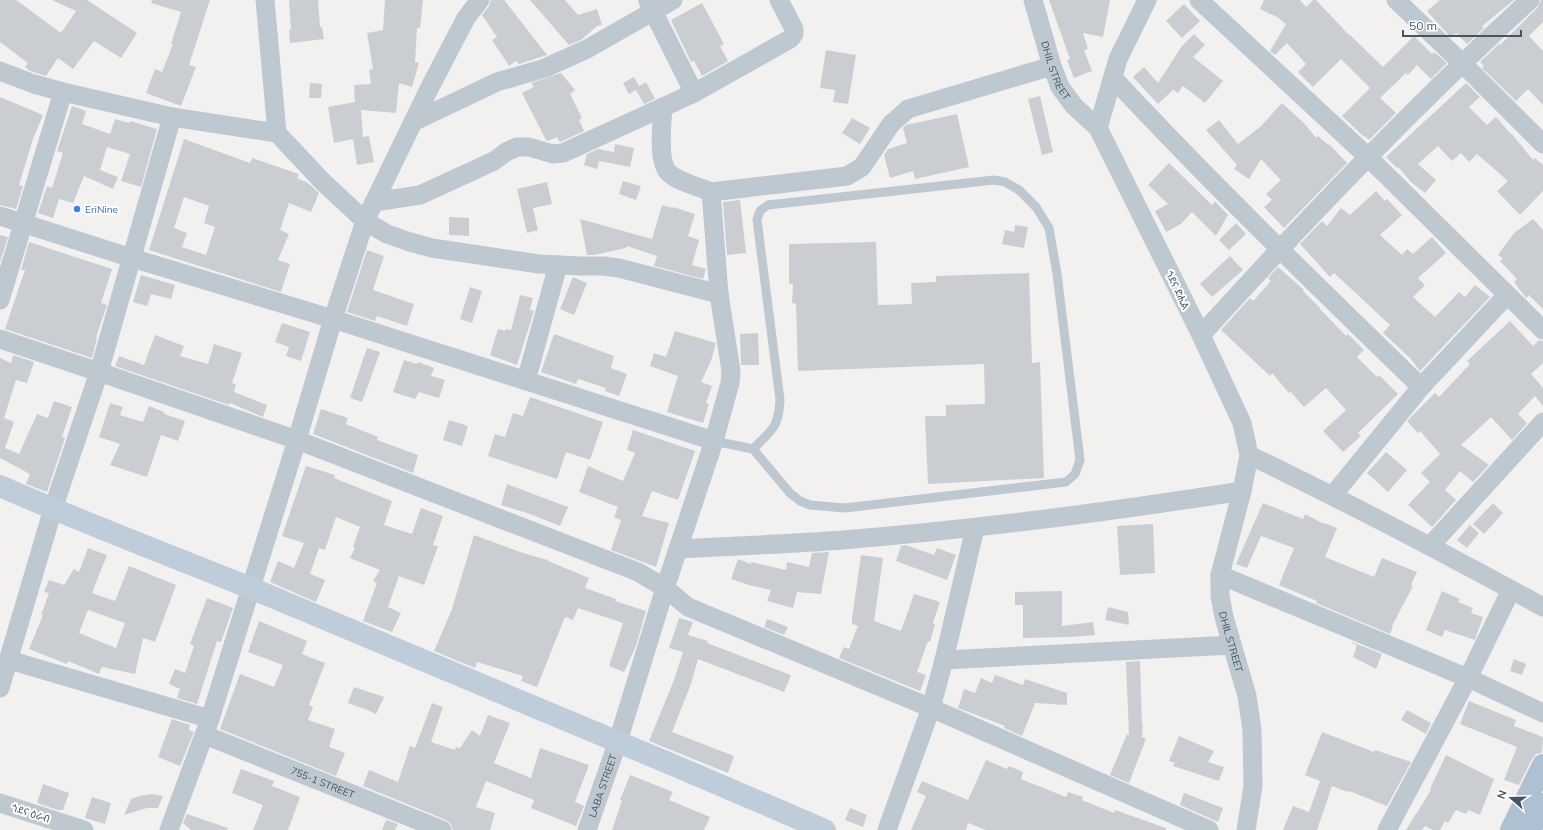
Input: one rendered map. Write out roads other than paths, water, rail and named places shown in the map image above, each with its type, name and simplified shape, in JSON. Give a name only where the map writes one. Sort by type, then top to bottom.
[{"type":"main road","points":[[1511,830],[1543,765]]},
{"type":"main road","points":[[1530,830],[1543,804]]},
{"type":"street","points":[[265,0],[277,133]]},
{"type":"street","points":[[169,830],[207,727],[297,440],[333,319],[365,221],[415,121],[431,85],[466,18],[480,0]]},
{"type":"street","points":[[415,121],[497,82],[545,68],[587,49],[650,6],[673,0]]},
{"type":"street","points":[[374,202],[420,195],[494,161],[506,152],[518,147],[529,147],[553,154],[563,153],[694,93],[790,39],[794,34],[794,29],[779,0]]},
{"type":"street","name":"DHIL STREET","points":[[1033,0],[1052,66],[1060,87],[1074,106],[1098,128]]},
{"type":"street","points":[[1098,128],[1118,59],[1147,0]]},
{"type":"street","points":[[1200,0],[1368,157],[1543,330]]},
{"type":"street","points":[[1396,0],[1543,144]]},
{"type":"street","points":[[1201,336],[1279,249],[1368,157],[1462,63],[1530,0]]},
{"type":"street","points":[[650,6],[694,93]]},
{"type":"street","points":[[663,108],[662,154],[664,168],[674,177],[711,192],[847,176],[862,167],[891,124],[908,109],[1052,66]]},
{"type":"street","points":[[0,71],[34,84],[63,92],[172,117],[277,133],[339,198],[365,221],[387,234],[410,242],[432,248],[539,264],[604,266],[619,268],[719,294]]},
{"type":"street","points":[[1113,78],[1177,146],[1279,249],[1421,387]]},
{"type":"street","points":[[0,300],[63,92]]},
{"type":"street","points":[[0,688],[53,509],[99,372],[172,117]]},
{"type":"street","name":"ጎደና ድሒል","points":[[1098,128],[1201,336],[1242,423],[1249,455]]},
{"type":"street","name":"LABA STREET","points":[[586,830],[618,741],[665,588],[714,442],[730,383],[731,371],[719,294],[711,192]]},
{"type":"street","points":[[0,216],[333,319],[714,442]]},
{"type":"street","points":[[526,381],[558,265]]},
{"type":"street","points":[[1333,495],[1421,387],[1507,295]]},
{"type":"street","points":[[0,339],[297,440],[638,572],[665,588],[688,607],[931,708],[1209,830]]},
{"type":"street","points":[[1430,546],[1543,422]]},
{"type":"street","points":[[1249,455],[1333,495],[1543,607]]},
{"type":"street","name":"DHIL STREET","points":[[1246,830],[1254,786],[1252,730],[1246,696],[1220,596],[1220,575],[1242,491],[1249,455]]},
{"type":"street","points":[[0,486],[618,741],[824,830]]},
{"type":"street","points":[[678,549],[843,540],[975,528],[1242,491]]},
{"type":"street","points":[[888,830],[931,708],[944,660],[975,528]]},
{"type":"street","points":[[1220,575],[1468,678],[1543,713]]},
{"type":"street","points":[[1387,830],[1468,678],[1511,590]]},
{"type":"street","points":[[944,660],[1232,645]]},
{"type":"street","name":"755-1 STREET","points":[[9,660],[207,727],[442,830]]},
{"type":"street","name":"ጎደና ዕራብ","points":[[0,802],[84,830]]},
{"type":"lane","points":[[714,442],[753,449],[790,493],[800,501],[810,505],[824,507],[845,508],[1066,482],[1075,474],[1080,460],[1057,274],[1049,228],[1036,207],[1019,190],[1005,182],[994,180],[768,205],[760,211],[757,220],[780,400],[780,413],[776,425],[753,449]]},
{"type":"place","name":"EriNine","points":[[77,209]]}]
